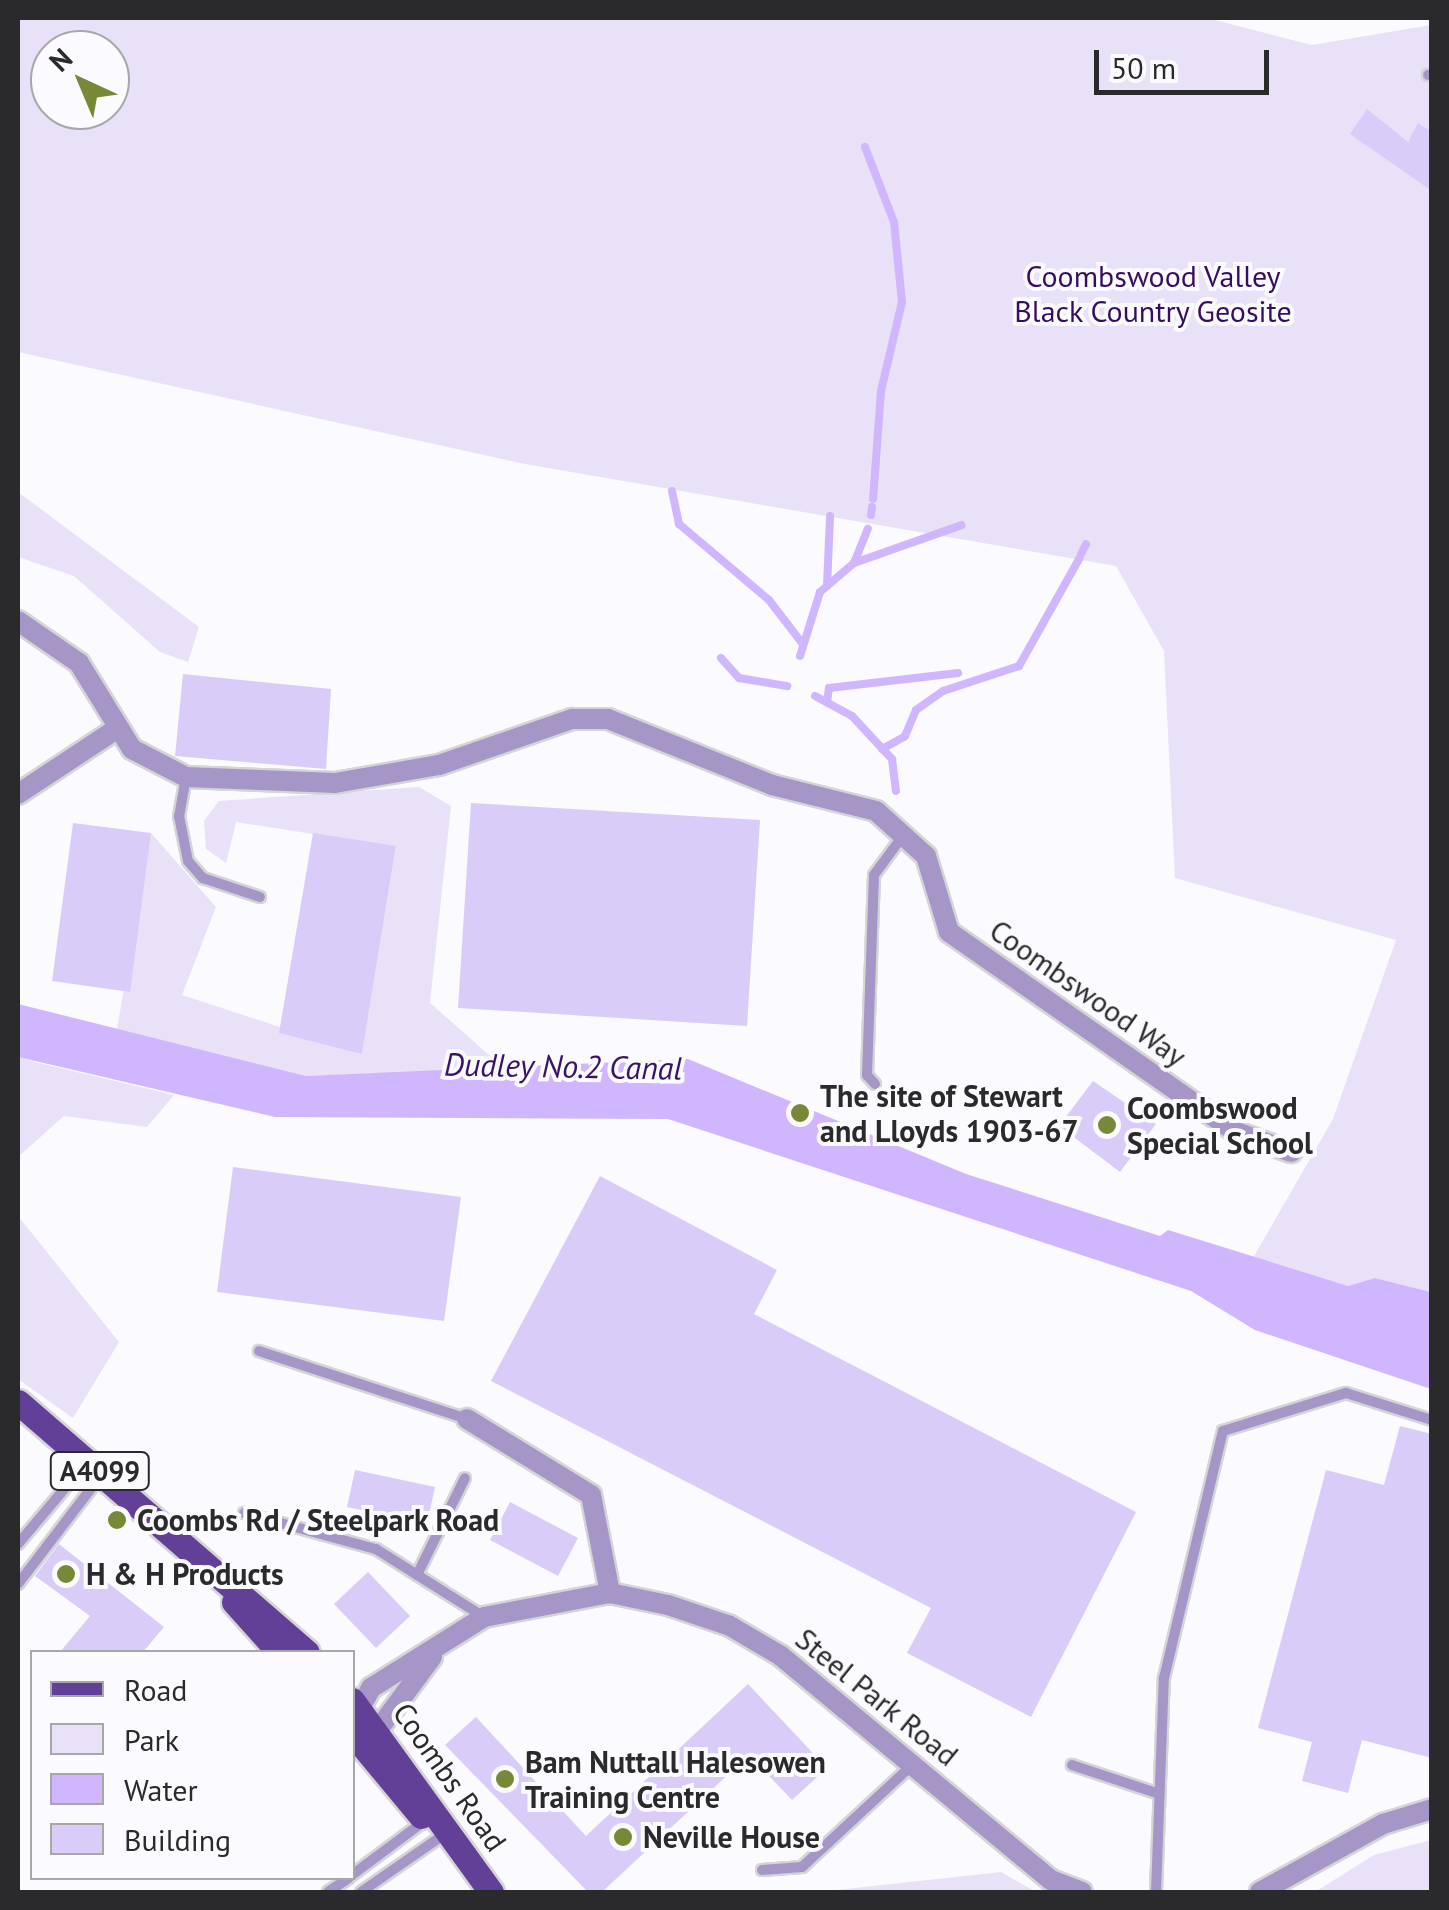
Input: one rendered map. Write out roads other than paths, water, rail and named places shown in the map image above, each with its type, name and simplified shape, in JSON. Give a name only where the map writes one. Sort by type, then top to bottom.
[{"type":"main road","name":"A4099","points":[[18,1402],[305,1650]]},
{"type":"main road","name":"A4099","points":[[181,1542],[277,1650]]},
{"type":"main road","points":[[363,1717],[401,1777]]},
{"type":"main road","name":"Coombs Road","points":[[401,1777],[433,1830],[488,1892]]},
{"type":"main road","name":"Coombs Road","points":[[401,1777],[488,1892]]},
{"type":"street","name":"Coombswood Way","points":[[18,620],[79,663],[118,728],[147,762],[186,778],[334,783],[439,765],[572,719],[608,718],[753,778],[876,811],[905,832],[926,856],[949,932],[1234,1131],[1292,1152]]},
{"type":"street","points":[[18,794],[118,728]]},
{"type":"street","points":[[467,1418],[591,1495],[610,1593]]},
{"type":"street","name":"Steel Park Road","points":[[363,1717],[436,1652],[484,1617],[610,1593],[730,1626],[823,1687],[1052,1880],[1082,1892]]},
{"type":"street","name":"Steel Park Road","points":[[363,1717],[436,1652]]},
{"type":"street","points":[[1260,1892],[1384,1824],[1432,1809]]},
{"type":"lane","points":[[186,778],[179,816],[188,861],[203,878],[260,897]]},
{"type":"lane","points":[[874,1084],[867,1075],[874,874],[905,832]]},
{"type":"lane","points":[[258,1350],[467,1418]]},
{"type":"lane","points":[[1156,1892],[1164,1678],[1223,1432],[1346,1394],[1432,1420]]},
{"type":"lane","points":[[18,1544],[96,1467]]},
{"type":"lane","points":[[18,1584],[96,1467]]},
{"type":"lane","points":[[416,1575],[466,1478]]},
{"type":"lane","points":[[244,1512],[376,1549],[484,1617]]},
{"type":"lane","points":[[762,1870],[802,1867],[912,1765]]},
{"type":"lane","points":[[1072,1765],[1159,1794]]},
{"type":"lane","points":[[355,1874],[433,1830]]},
{"type":"lane","points":[[361,1892],[433,1830]]},
{"type":"water","name":"Dudley No.2 Canal","points":[[18,1004],[306,1076],[688,1059],[966,1174],[1160,1236],[1168,1230],[1348,1286],[1375,1278],[1431,1292],[1431,1389],[1255,1330],[1191,1291],[668,1119],[275,1117],[18,1057]]},
{"type":"waterway","points":[[865,147],[894,222],[902,302],[881,391],[873,499]]},
{"type":"waterway","points":[[672,491],[679,524],[769,600],[802,643]]},
{"type":"waterway","points":[[871,515],[872,507]]},
{"type":"waterway","points":[[827,586],[830,516]]},
{"type":"waterway","points":[[854,563],[962,525]]},
{"type":"waterway","points":[[800,656],[820,592],[854,563],[868,529]]},
{"type":"waterway","points":[[1081,554],[1086,544]]},
{"type":"waterway","points":[[882,749],[905,736],[916,710],[943,691],[1019,666],[1079,559]]},
{"type":"waterway","points":[[721,658],[739,678],[787,686]]},
{"type":"waterway","points":[[827,702],[829,688],[958,673]]},
{"type":"waterway","points":[[815,696],[852,716],[892,759],[896,791]]},
{"type":"place","name":"The site of Stewart and Lloyds 1903-67","points":[[800,1113]]},
{"type":"place","name":"Coombswood Special School","points":[[1107,1125]]},
{"type":"place","name":"Coombs Rd / Steelpark Road","points":[[117,1520]]},
{"type":"place","name":"H & H Products","points":[[66,1574]]},
{"type":"place","name":"Bam Nuttall Halesowen Training Centre","points":[[505,1779]]},
{"type":"place","name":"Neville House","points":[[623,1837]]},
{"type":"park label","name":"Coombswood Valley Black Country Geosite","points":[[1153,293]]}]
